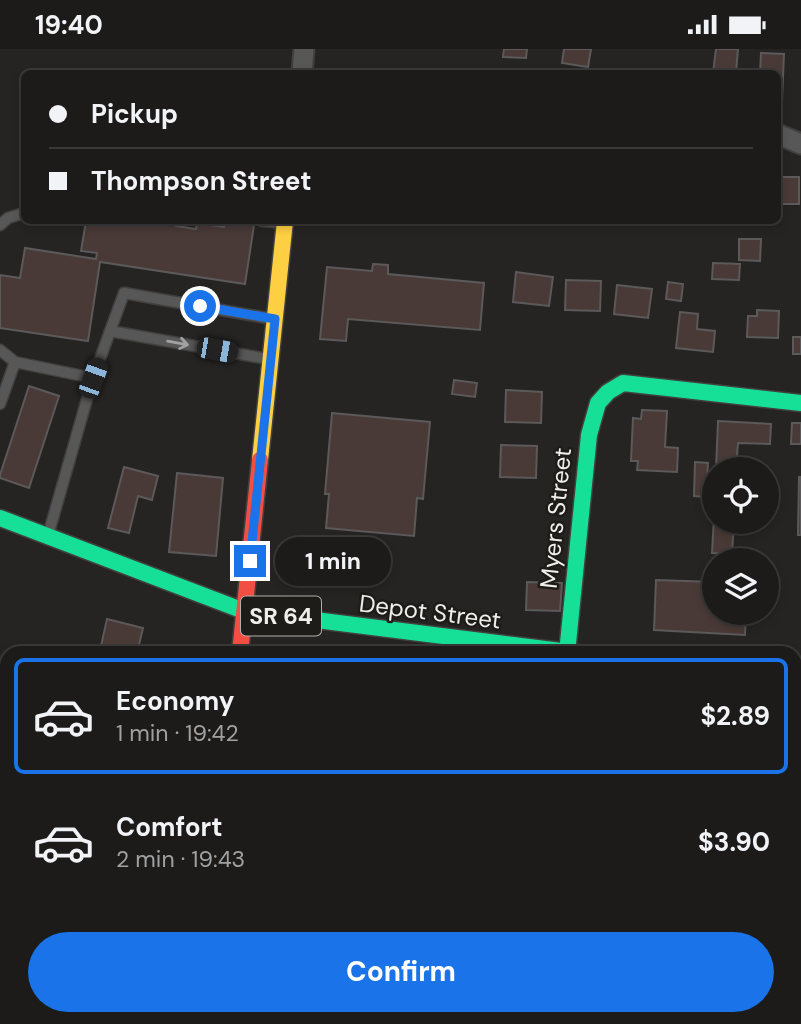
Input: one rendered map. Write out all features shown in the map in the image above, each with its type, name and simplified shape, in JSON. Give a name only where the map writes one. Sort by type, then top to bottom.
[{"type":"street","points":[[302,70],[304,49]]},
{"type":"street","points":[[781,136],[801,145]]},
{"type":"street","points":[[781,147],[801,145]]},
{"type":"street","points":[[241,646],[285,224]]},
{"type":"street","name":"Myers Street","points":[[568,646],[589,435],[595,412],[605,391],[623,383],[801,403]]},
{"type":"street","name":"Depot Street","points":[[0,519],[244,611],[520,646]]},
{"type":"lane","points":[[0,225],[8,218],[21,214]]},
{"type":"lane","points":[[47,537],[93,378],[124,293],[275,319]]},
{"type":"lane","points":[[110,331],[271,360]]},
{"type":"lane","points":[[0,350],[15,362],[93,378]]},
{"type":"lane","points":[[0,404],[15,362]]},
{"type":"building","points":[[504,49],[527,49],[526,58],[503,57]]},
{"type":"building","points":[[564,49],[591,49],[588,67],[562,63]]},
{"type":"building","points":[[716,49],[738,49],[736,70],[713,70]]},
{"type":"building","points":[[761,53],[784,54],[782,100],[781,70],[760,70]]},
{"type":"building","points":[[781,177],[799,177],[799,204],[781,204]]},
{"type":"building","points":[[86,224],[176,224],[196,229],[197,224],[224,227],[224,224],[254,225],[245,284],[100,262],[88,341],[0,328],[0,275],[20,278],[25,248],[96,259],[97,253],[81,251]]},
{"type":"building","points":[[739,239],[761,239],[760,261],[739,260]]},
{"type":"building","points":[[713,263],[740,264],[739,280],[712,279]]},
{"type":"building","points":[[373,264],[388,265],[388,274],[484,283],[480,330],[348,319],[346,341],[320,339],[327,267],[372,271]]},
{"type":"building","points":[[516,272],[553,277],[549,306],[513,302]]},
{"type":"building","points":[[566,280],[601,281],[600,311],[565,310]]},
{"type":"building","points":[[668,282],[683,284],[681,301],[666,299]]},
{"type":"building","points":[[617,285],[652,289],[648,318],[614,314]]},
{"type":"building","points":[[757,310],[779,311],[778,338],[747,337],[748,316],[757,316]]},
{"type":"building","points":[[680,312],[698,314],[697,329],[715,331],[713,352],[676,348]]},
{"type":"building","points":[[793,337],[801,337],[801,354],[793,354]]},
{"type":"building","points":[[454,380],[477,383],[475,397],[452,394]]},
{"type":"building","points":[[29,386],[59,396],[29,488],[0,478],[0,475]]},
{"type":"building","points":[[506,390],[542,392],[541,423],[505,422]]},
{"type":"building","points":[[642,410],[667,411],[665,447],[678,448],[677,472],[637,470],[638,461],[631,461],[633,418],[641,419]]},
{"type":"building","points":[[332,413],[430,422],[423,499],[417,498],[414,536],[326,528],[329,494],[325,494]]},
{"type":"building","points":[[718,421],[771,424],[770,444],[738,443],[737,457],[716,457]]},
{"type":"building","points":[[792,423],[801,423],[801,444],[791,444]]},
{"type":"building","points":[[501,445],[537,446],[536,478],[500,477]]},
{"type":"building","points":[[695,462],[702,463],[702,497],[694,496]]},
{"type":"building","points":[[124,467],[158,476],[152,500],[138,496],[129,533],[108,528]]},
{"type":"building","points":[[177,473],[223,478],[216,556],[169,552]]},
{"type":"building","points":[[801,477],[801,535],[798,535]]},
{"type":"building","points":[[713,534],[733,534],[732,548],[712,548]]},
{"type":"building","points":[[656,580],[702,582],[702,625],[745,625],[745,635],[654,630]]},
{"type":"building","points":[[527,582],[562,583],[560,611],[526,610]]},
{"type":"building","points":[[107,619],[143,628],[139,646],[101,646]]},
{"type":"traffic: fast","points":[[568,646],[589,435],[598,403],[608,392],[623,383],[801,403]]},
{"type":"traffic: fast","points":[[0,518],[244,611],[522,646]]},
{"type":"traffic: slow","points":[[260,460],[285,224]]},
{"type":"traffic: jam","points":[[241,646],[260,460]]},
{"type":"route","points":[[200,306],[275,319],[250,561]]}]
